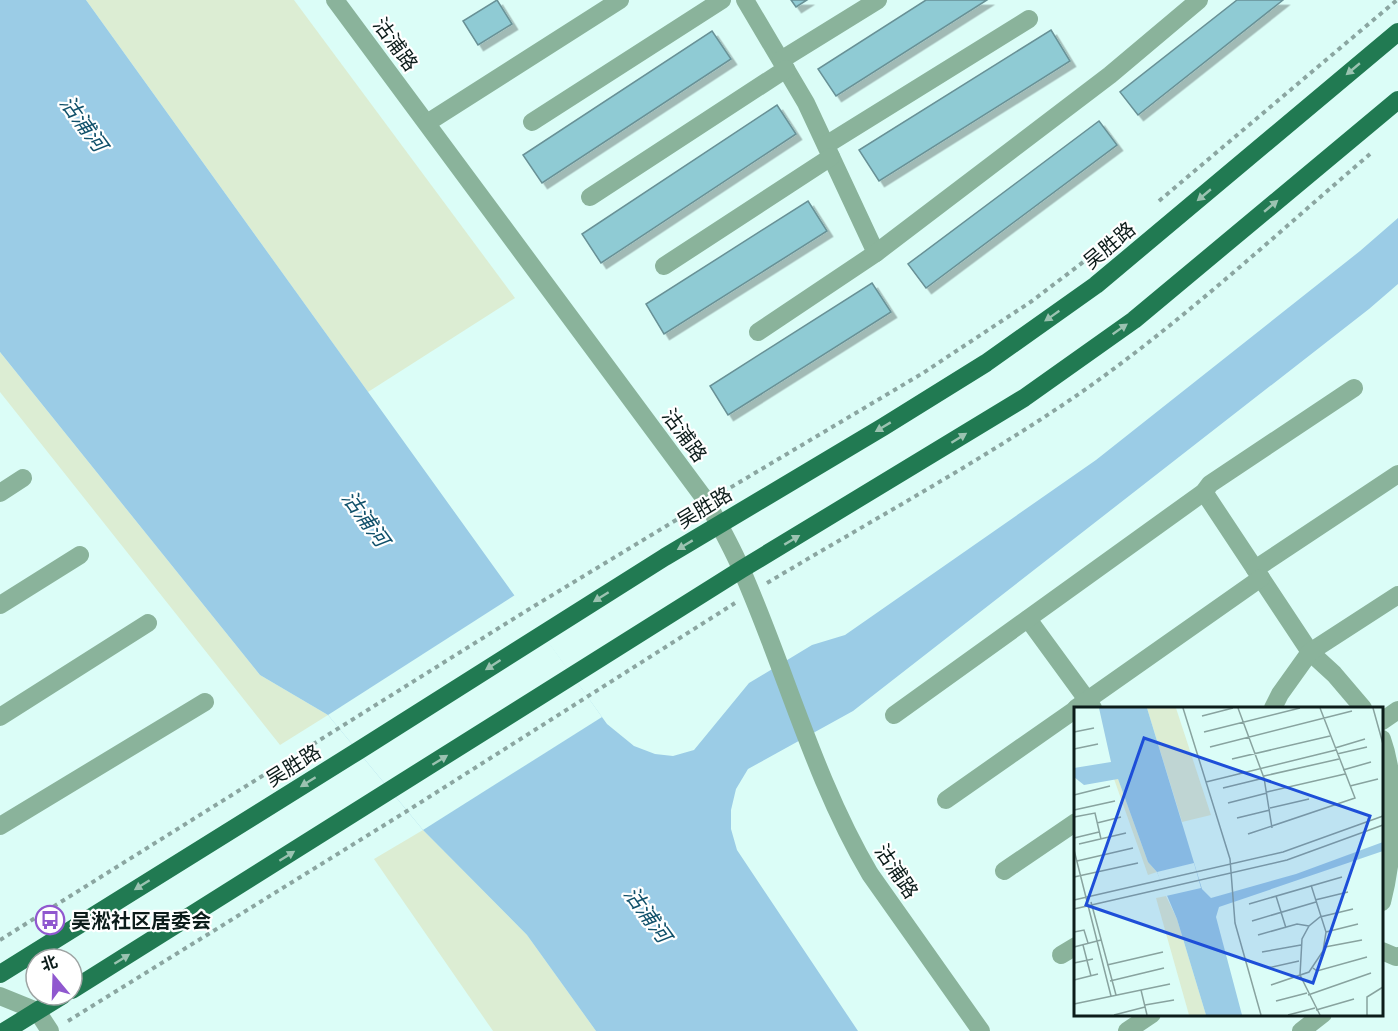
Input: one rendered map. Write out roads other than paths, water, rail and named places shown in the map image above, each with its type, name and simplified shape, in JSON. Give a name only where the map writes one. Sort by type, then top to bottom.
[{"type":"main road","name":"吴胜路","points":[[0,974],[719,524],[986,363],[1096,285],[1398,32]]},
{"type":"main road","points":[[84,983],[742,570],[1024,398],[1134,320],[1398,100]]},
{"type":"main road","points":[[6,1031],[44,1007]]},
{"type":"street","name":"沽浦路","points":[[335,0],[707,502],[742,570],[841,821],[870,874],[981,1031]]},
{"type":"street","points":[[427,123],[620,0]]},
{"type":"street","points":[[532,122],[722,0]]},
{"type":"street","points":[[745,0],[806,103],[876,253]]},
{"type":"street","points":[[590,197],[878,0]]},
{"type":"street","points":[[758,332],[876,253],[1110,75],[1199,0]]},
{"type":"street","points":[[664,266],[829,151],[1029,18]]},
{"type":"street","points":[[894,715],[1204,492],[1209,484],[1354,388]]},
{"type":"street","points":[[1028,618],[1083,707],[1258,574],[1398,474]]},
{"type":"street","points":[[0,493],[23,478]]},
{"type":"street","points":[[1204,492],[1310,652],[1334,674],[1362,707]]},
{"type":"street","points":[[0,605],[80,555]]},
{"type":"street","points":[[1274,707],[1310,652],[1398,595]]},
{"type":"street","points":[[0,717],[148,623]]},
{"type":"street","points":[[0,826],[205,702]]},
{"type":"street","points":[[1383,720],[1398,710]]},
{"type":"street","points":[[946,800],[1074,713]]},
{"type":"street","points":[[1383,741],[1388,752],[1396,807],[1388,879],[1383,898]]},
{"type":"street","points":[[1004,871],[1074,823]]},
{"type":"street","points":[[1383,951],[1398,956]]},
{"type":"street","points":[[0,996],[37,1011],[56,1028]]},
{"type":"street","points":[[1127,1031],[1149,1016]]},
{"type":"street","points":[[1301,1031],[1321,1020]]},
{"type":"street","points":[[0,1021],[6,1031]]},
{"type":"water","name":"沽浦河","points":[[0,0],[86,0],[607,724],[634,746],[655,754],[673,756],[694,750],[749,683],[812,645],[845,635],[1096,460],[1360,251],[1398,218],[1398,284],[853,711],[748,769],[736,789],[731,810],[731,829],[737,850],[858,1031],[596,1031],[527,935],[423,830],[328,715],[260,675],[0,352]]},
{"type":"place","name":"吴淞社区居委会","points":[[50,920]]}]
